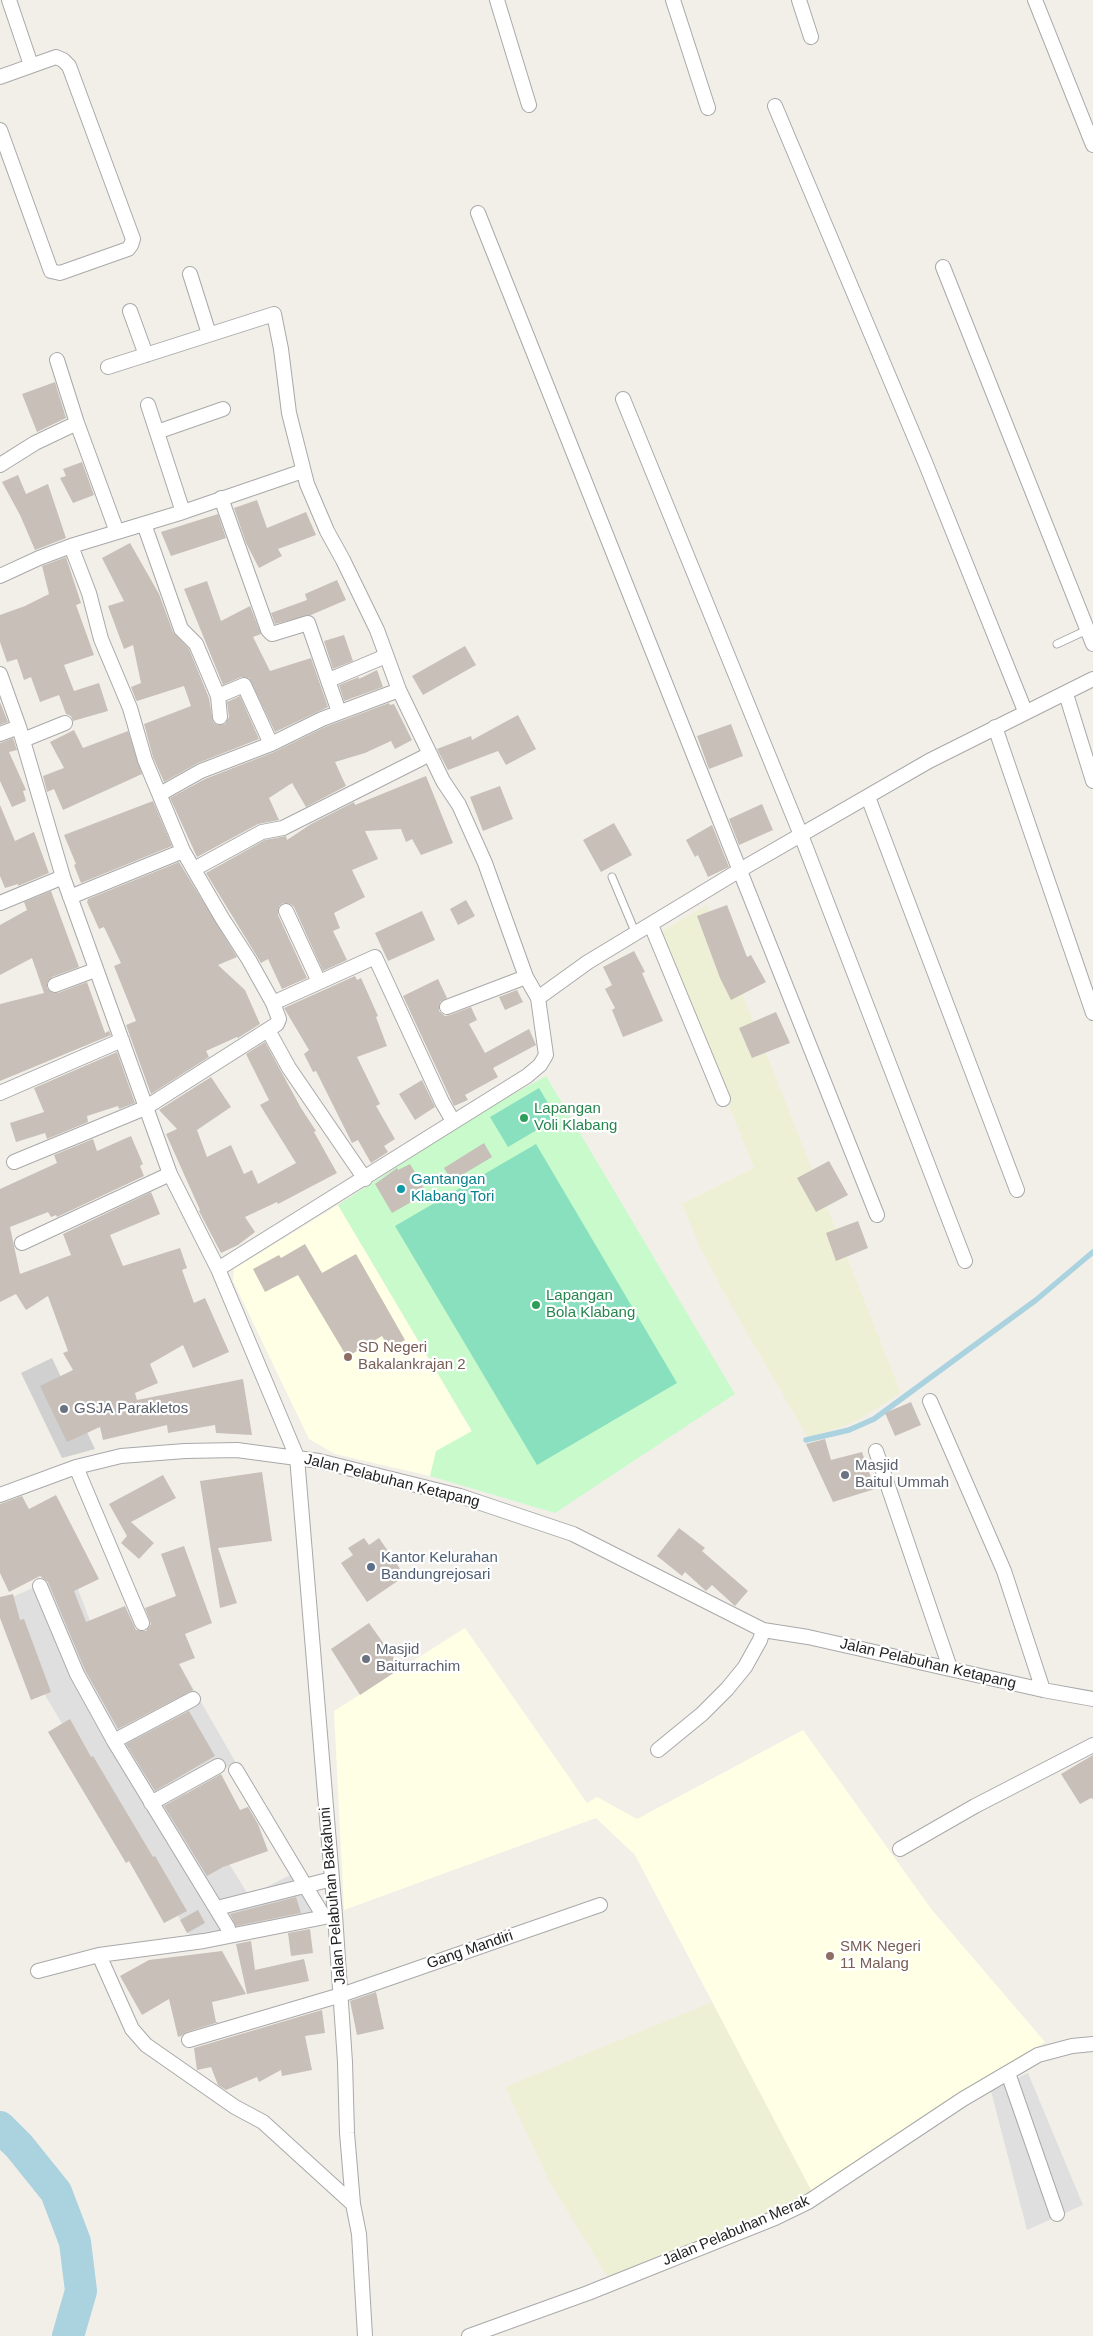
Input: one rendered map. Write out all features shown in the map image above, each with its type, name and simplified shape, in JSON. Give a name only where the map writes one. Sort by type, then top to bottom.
[{"type":"street","points":[[9,0],[31,65]]},
{"type":"street","points":[[498,0],[529,105]]},
{"type":"street","points":[[673,0],[708,108]]},
{"type":"street","points":[[799,0],[811,37]]},
{"type":"street","points":[[1035,0],[1093,145]]},
{"type":"street","points":[[0,77],[56,57],[63,60],[69,66],[133,239],[128,249],[60,273],[51,270],[0,130]]},
{"type":"street","points":[[775,106],[925,462],[1025,711]]},
{"type":"street","points":[[478,213],[877,1215]]},
{"type":"street","points":[[943,267],[1093,644]]},
{"type":"street","points":[[190,274],[209,334]]},
{"type":"street","points":[[130,311],[146,355]]},
{"type":"street","points":[[108,367],[274,314],[281,349],[289,413],[303,471],[318,512],[359,592],[376,661],[398,690],[430,754],[459,805],[485,863],[526,977],[538,998],[546,1055],[540,1065],[527,1076],[218,1270]]},
{"type":"street","points":[[57,360],[77,423],[117,532]]},
{"type":"street","points":[[624,399],[801,835],[965,1260]]},
{"type":"street","points":[[148,405],[183,512]]},
{"type":"street","points":[[157,432],[223,409]]},
{"type":"street","points":[[0,465],[35,443],[77,423]]},
{"type":"street","points":[[0,576],[71,546],[183,512],[303,471]]},
{"type":"street","points":[[221,498],[268,630],[272,634],[308,623],[339,712]]},
{"type":"street","points":[[144,524],[181,629],[196,644],[218,696],[220,717]]},
{"type":"street","points":[[14,1162],[146,1108],[277,1024],[279,1019],[273,1003],[183,851],[144,760],[130,708],[101,639],[90,593],[71,546]]},
{"type":"street","points":[[329,680],[376,661]]},
{"type":"street","name":"Jalan Pelabuhan Bakahuni","points":[[0,674],[21,733],[63,877],[94,970],[122,1040],[170,1174],[218,1270],[297,1457],[332,1879],[330,1916],[341,1995],[346,2062],[347,2132],[353,2204],[359,2234],[365,2336]]},
{"type":"street","points":[[538,998],[581,968],[740,870],[928,761],[1025,711],[1066,694],[1093,679]]},
{"type":"street","points":[[218,696],[241,685],[245,687],[271,744]]},
{"type":"street","points":[[160,794],[201,771],[271,744],[339,712],[398,690]]},
{"type":"street","points":[[1066,694],[1093,781]]},
{"type":"street","points":[[0,734],[21,733],[65,723]]},
{"type":"street","points":[[995,727],[1093,1014]]},
{"type":"street","points":[[194,868],[262,832],[283,828],[430,754]]},
{"type":"street","points":[[868,797],[1017,1190]]},
{"type":"street","points":[[70,897],[183,851]]},
{"type":"street","points":[[0,903],[63,877]]},
{"type":"street","points":[[286,911],[319,982]]},
{"type":"street","points":[[651,925],[723,1099]]},
{"type":"street","points":[[273,1003],[376,957],[442,1102],[453,1121]]},
{"type":"street","points":[[55,985],[94,970]]},
{"type":"street","points":[[447,1007],[526,977]]},
{"type":"street","points":[[268,1030],[289,1068],[365,1179]]},
{"type":"street","points":[[0,1093],[122,1040]]},
{"type":"street","points":[[22,1243],[170,1174]]},
{"type":"street","points":[[930,1401],[1004,1571],[1043,1690]]},
{"type":"street","name":"Jalan Pelabuhan Ketapang","points":[[0,1495],[76,1467],[121,1456],[186,1451],[237,1450],[297,1457],[460,1496],[573,1534],[763,1630],[808,1637],[1043,1690],[1093,1699]]},
{"type":"street","points":[[876,1451],[950,1668]]},
{"type":"street","points":[[76,1467],[142,1623]]},
{"type":"street","points":[[40,1586],[77,1674],[114,1741],[228,1928]]},
{"type":"street","points":[[658,1750],[702,1714],[727,1689],[745,1667],[760,1640],[763,1630]]},
{"type":"street","points":[[114,1741],[193,1698]]},
{"type":"street","points":[[900,1850],[975,1806],[1093,1745]]},
{"type":"street","points":[[151,1803],[218,1766]]},
{"type":"street","points":[[38,1971],[99,1955],[204,1942],[330,1916],[304,1885],[236,1770]]},
{"type":"street","points":[[217,1908],[332,1879]]},
{"type":"street","name":"Gang Mandiri","points":[[189,2040],[341,1995],[600,1905]]},
{"type":"street","points":[[99,1955],[132,2029],[146,2045],[235,2106],[264,2122],[353,2204]]},
{"type":"street","name":"Jalan Pelabuhan Merak","points":[[469,2336],[596,2289],[775,2218],[808,2202],[963,2099],[1038,2055],[1072,2046],[1093,2044]]},
{"type":"street","points":[[1008,2073],[1057,2214]]},
{"type":"lane","points":[[1057,644],[1087,630]]},
{"type":"lane","points":[[612,877],[636,934]]},
{"type":"shaded area","points":[[707,905],[901,1393],[853,1423],[808,1438],[724,1293],[700,1247],[682,1204],[754,1168],[659,933]]},
{"type":"shaded area","name":"SD Negeri Bakalankrajan 2","points":[[338,1205],[472,1432],[437,1451],[430,1476],[335,1454],[309,1439],[233,1281],[234,1269]]},
{"type":"shaded area","points":[[52,1358],[95,1449],[62,1458],[21,1373]]},
{"type":"shaded area","points":[[71,1571],[97,1639],[178,1662],[236,1763],[183,1789],[249,1896],[292,1874],[316,1914],[192,1939],[46,1697],[10,1598]]},
{"type":"shaded area","name":"SMK Negeri 11 Malang","points":[[465,1628],[587,1803],[597,1797],[637,1819],[803,1730],[932,1910],[1045,2042],[812,2192],[635,1855],[596,1818],[344,1910],[334,1711]]},
{"type":"shaded area","points":[[712,2002],[812,2192],[801,2199],[608,2278],[549,2181],[505,2087]]},
{"type":"shaded area","points":[[1028,2073],[1083,2205],[1027,2230],[991,2091]]},
{"type":"green space","points":[[546,1076],[735,1394],[555,1513],[430,1476],[436,1451],[472,1431],[338,1205],[481,1112]]},
{"type":"green space","name":"Lapangan Voli Klabang","points":[[539,1088],[557,1118],[508,1147],[490,1117]]},
{"type":"green space","name":"Lapangan Bola Klabang","points":[[536,1144],[677,1383],[537,1465],[395,1226]]},
{"type":"building","points":[[55,382],[66,418],[37,432],[22,394]]},
{"type":"building","points":[[82,462],[94,495],[73,503],[60,478],[66,476],[63,469]]},
{"type":"building","points":[[18,475],[26,494],[48,484],[66,538],[35,550],[20,515],[2,482]]},
{"type":"building","points":[[257,500],[267,528],[306,512],[316,535],[278,549],[282,556],[259,568],[246,543],[234,508]]},
{"type":"building","points":[[218,514],[226,538],[171,556],[161,532]]},
{"type":"building","points":[[130,543],[159,594],[173,632],[189,649],[209,698],[213,722],[217,725],[225,724],[229,717],[227,702],[240,696],[259,739],[198,763],[164,782],[153,757],[144,724],[191,706],[184,686],[137,701],[131,687],[141,683],[133,645],[124,649],[108,606],[124,601],[102,558]]},
{"type":"building","points":[[66,557],[81,603],[76,605],[94,655],[64,665],[74,691],[99,683],[108,711],[73,721],[71,716],[66,714],[59,695],[40,702],[31,677],[24,680],[17,659],[7,662],[0,642],[0,615],[25,606],[49,594],[42,566]]},
{"type":"building","points":[[337,580],[346,600],[311,615],[275,624],[271,613],[307,600],[305,594]]},
{"type":"building","points":[[207,581],[221,621],[250,606],[261,634],[253,637],[270,671],[311,658],[328,707],[275,732],[249,678],[241,677],[223,685],[184,589]]},
{"type":"building","points":[[344,635],[353,661],[333,669],[324,641]]},
{"type":"building","points":[[465,646],[476,665],[423,695],[412,676]]},
{"type":"building","points":[[377,670],[383,687],[344,701],[339,685],[359,677],[359,679]]},
{"type":"building","points":[[0,702],[8,722],[0,725]]},
{"type":"building","points":[[389,703],[390,705],[394,704],[412,740],[395,749],[391,741],[365,753],[335,762],[346,786],[306,807],[292,783],[269,798],[279,820],[258,824],[197,857],[170,798],[205,779],[274,752],[325,727]]},
{"type":"building","points":[[518,715],[536,749],[506,765],[498,751],[448,770],[437,749],[471,736],[472,740]]},
{"type":"building","points":[[731,724],[743,756],[709,769],[697,736]]},
{"type":"building","points":[[74,730],[83,748],[128,731],[142,774],[63,810],[54,789],[47,792],[43,776],[64,768],[50,742]]},
{"type":"building","points":[[13,738],[17,750],[9,752],[26,790],[23,791],[26,801],[12,807],[0,781],[0,743]]},
{"type":"building","points":[[426,776],[453,843],[421,855],[412,839],[406,842],[401,829],[365,831],[378,859],[352,870],[365,897],[334,913],[340,928],[333,931],[347,960],[323,971],[294,907],[291,904],[283,903],[279,906],[278,915],[307,978],[282,989],[268,959],[261,963],[206,873],[265,840],[286,836],[287,840],[311,824],[354,802],[355,805]]},
{"type":"building","points":[[500,786],[513,819],[483,831],[470,797]]},
{"type":"building","points":[[153,801],[172,846],[81,883],[74,865],[76,864],[64,835]]},
{"type":"building","points":[[762,804],[773,830],[739,845],[729,819]]},
{"type":"building","points":[[0,805],[15,841],[34,832],[49,873],[18,886],[18,884],[5,888],[0,876]]},
{"type":"building","points":[[614,823],[632,855],[601,872],[583,840]]},
{"type":"building","points":[[712,825],[729,867],[708,877],[698,855],[695,857],[686,840]]},
{"type":"building","points":[[179,862],[237,957],[218,965],[245,990],[260,1024],[238,1038],[206,1051],[209,1057],[151,1094],[126,1025],[136,1021],[114,966],[121,963],[104,927],[99,929],[87,902],[88,899]]},
{"type":"building","points":[[51,891],[79,967],[52,977],[47,983],[47,988],[53,993],[58,993],[87,982],[105,1033],[109,1031],[111,1035],[0,1081],[0,1004],[44,993],[32,958],[0,975],[0,925],[27,910],[24,902]]},
{"type":"building","points":[[466,900],[475,916],[458,925],[450,909]]},
{"type":"building","points":[[727,905],[747,957],[751,955],[766,982],[731,1000],[720,978],[697,916]]},
{"type":"building","points":[[422,911],[435,940],[388,961],[375,933]]},
{"type":"building","points":[[634,951],[645,972],[642,973],[663,1021],[623,1037],[612,1010],[615,1008],[605,989],[612,985],[603,967]]},
{"type":"building","points":[[355,976],[357,980],[361,978],[378,1016],[376,1017],[387,1046],[357,1057],[380,1104],[376,1106],[395,1139],[384,1146],[388,1152],[371,1163],[358,1140],[352,1143],[316,1071],[313,1072],[304,1054],[309,1050],[284,1008]]},
{"type":"building","points":[[438,979],[447,998],[440,1002],[439,1011],[445,1016],[471,1007],[477,1020],[469,1024],[485,1053],[529,1029],[536,1045],[493,1068],[498,1077],[465,1095],[468,1100],[454,1106],[403,996]]},
{"type":"building","points":[[517,990],[523,1002],[505,1010],[499,997]]},
{"type":"building","points":[[776,1012],[790,1043],[752,1058],[739,1028]]},
{"type":"building","points":[[265,1042],[301,1108],[316,1131],[314,1132],[337,1173],[278,1204],[277,1202],[245,1217],[255,1232],[238,1245],[221,1253],[199,1211],[166,1134],[177,1129],[159,1110],[211,1077],[231,1107],[197,1130],[207,1157],[231,1145],[244,1174],[252,1170],[258,1184],[296,1163],[260,1105],[269,1100],[246,1054]]},
{"type":"building","points":[[117,1052],[135,1103],[119,1109],[118,1106],[87,1116],[88,1122],[47,1139],[45,1133],[16,1142],[10,1123],[44,1112],[34,1088]]},
{"type":"building","points":[[422,1080],[435,1107],[415,1120],[399,1094]]},
{"type":"building","points":[[131,1136],[143,1164],[140,1166],[144,1176],[57,1217],[56,1215],[51,1217],[48,1212],[10,1227],[20,1274],[71,1255],[63,1234],[151,1192],[160,1214],[110,1235],[123,1266],[180,1248],[187,1268],[182,1270],[194,1303],[205,1298],[229,1352],[193,1368],[183,1345],[150,1364],[158,1383],[135,1393],[137,1400],[243,1379],[252,1435],[216,1433],[215,1425],[168,1433],[167,1425],[103,1440],[100,1427],[67,1442],[40,1386],[73,1370],[63,1353],[68,1351],[48,1296],[26,1310],[16,1294],[0,1302],[0,1189],[57,1163],[54,1155],[93,1139],[97,1151]]},
{"type":"building","points":[[484,1143],[492,1157],[452,1181],[444,1168]]},
{"type":"building","points":[[829,1161],[848,1195],[816,1212],[797,1178]]},
{"type":"building","name":"Gantangan Klabang Tori","points":[[410,1164],[427,1193],[392,1213],[375,1184],[397,1168],[398,1170]]},
{"type":"building","points":[[858,1221],[868,1248],[836,1261],[826,1233]]},
{"type":"building","points":[[305,1244],[322,1273],[356,1254],[405,1340],[389,1349],[382,1336],[347,1357],[298,1275],[265,1292],[253,1269],[279,1255],[281,1258]]},
{"type":"building","points":[[911,1402],[921,1425],[895,1436],[885,1413]]},
{"type":"building","name":"Masjid Baitul Ummah","points":[[825,1439],[831,1460],[862,1452],[875,1489],[833,1502],[806,1444]]},
{"type":"building","points":[[262,1472],[272,1541],[218,1548],[237,1603],[220,1608],[200,1481]]},
{"type":"building","points":[[163,1475],[176,1498],[131,1522],[154,1543],[139,1559],[121,1543],[127,1536],[109,1504]]},
{"type":"building","points":[[56,1495],[99,1579],[74,1591],[86,1622],[125,1606],[136,1630],[146,1631],[151,1624],[145,1608],[176,1596],[161,1554],[184,1546],[212,1623],[185,1634],[195,1658],[179,1664],[193,1690],[118,1729],[85,1670],[48,1582],[40,1576],[9,1592],[0,1573],[0,1504],[22,1496],[29,1509]]},
{"type":"building","points":[[679,1528],[705,1548],[702,1551],[748,1591],[735,1606],[712,1585],[706,1591],[685,1572],[682,1576],[657,1556]]},
{"type":"building","name":"Kantor Kelurahan Bandungrejosari","points":[[364,1538],[369,1545],[379,1538],[405,1576],[367,1602],[341,1563],[353,1555],[348,1548]]},
{"type":"building","points":[[13,1594],[20,1620],[24,1619],[51,1692],[31,1700],[0,1618],[0,1597]]},
{"type":"building","name":"Masjid Baiturrachim","points":[[369,1623],[401,1668],[360,1695],[331,1649]]},
{"type":"building","points":[[189,1711],[215,1756],[155,1791],[126,1744]]},
{"type":"building","points":[[70,1719],[91,1757],[93,1756],[187,1911],[164,1923],[129,1861],[126,1863],[48,1732]]},
{"type":"building","points":[[1093,1755],[1093,1799],[1091,1798],[1080,1804],[1061,1774]]},
{"type":"building","points":[[221,1774],[240,1810],[248,1807],[258,1824],[268,1851],[223,1867],[207,1876],[164,1806]]},
{"type":"building","points":[[296,1897],[301,1913],[236,1926],[230,1914]]},
{"type":"building","points":[[198,1910],[205,1923],[187,1933],[180,1920]]},
{"type":"building","points":[[310,1929],[313,1953],[291,1956],[288,1933]]},
{"type":"building","points":[[251,1941],[255,1970],[304,1959],[309,1981],[247,1994],[236,1944]]},
{"type":"building","points":[[222,1951],[246,1994],[212,2002],[216,2022],[219,2022],[187,2032],[178,2037],[169,1999],[142,2015],[120,1976],[149,1960]]},
{"type":"building","points":[[376,1992],[384,2029],[357,2035],[350,2001]]},
{"type":"building","points":[[322,2010],[325,2033],[305,2036],[312,2070],[282,2076],[281,2070],[259,2082],[257,2077],[226,2090],[218,2085],[211,2067],[197,2070],[194,2048]]},
{"type":"waterway","points":[[806,1440],[849,1430],[874,1419],[1036,1300],[1093,1252]]},
{"type":"waterway","points":[[0,2127],[19,2146],[56,2192],[75,2242],[81,2291],[68,2336]]},
{"type":"place","name":"Lapangan Voli Klabang","points":[[524,1118]]},
{"type":"place","name":"Gantangan Klabang Tori","points":[[401,1189]]},
{"type":"place","name":"Lapangan Bola Klabang","points":[[536,1305]]},
{"type":"place","name":"SD Negeri Bakalankrajan 2","points":[[348,1357]]},
{"type":"place","name":"GSJA Parakletos","points":[[64,1409]]},
{"type":"place","name":"Masjid Baitul Ummah","points":[[845,1475]]},
{"type":"place","name":"Kantor Kelurahan Bandungrejosari","points":[[371,1567]]},
{"type":"place","name":"Masjid Baiturrachim","points":[[366,1659]]},
{"type":"place","name":"SMK Negeri 11 Malang","points":[[830,1956]]}]
